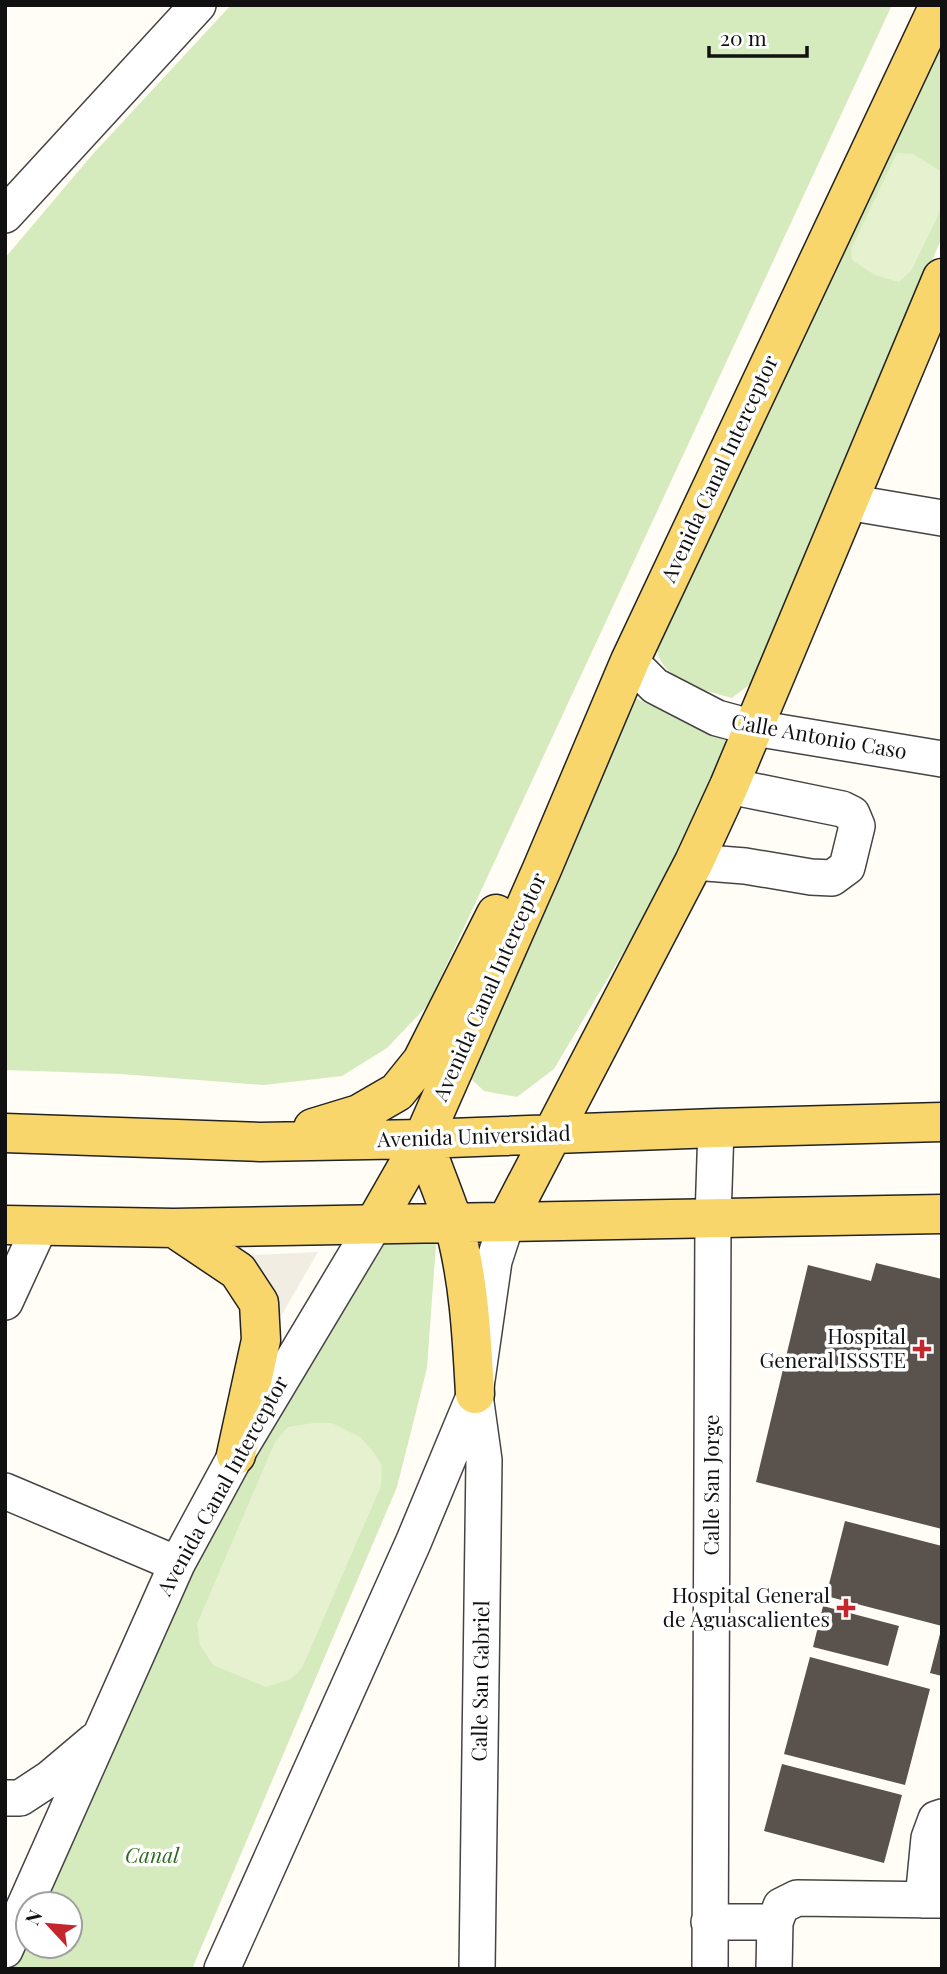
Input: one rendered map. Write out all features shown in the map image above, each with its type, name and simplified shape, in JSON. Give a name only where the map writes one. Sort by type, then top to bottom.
[{"type":"main road","name":"Avenida Canal Interceptor","points":[[375,1223],[423,1139],[630,662],[939,5]]},
{"type":"main road","points":[[507,1221],[694,862],[754,728],[941,280]]},
{"type":"main road","points":[[260,1142],[359,1114],[397,1092],[422,1061],[500,906],[542,869]]},
{"type":"main road","name":"Avenida Universidad","points":[[5,1133],[260,1142],[942,1122]]},
{"type":"main road","points":[[423,1139],[453,1222],[461,1261],[472,1330],[475,1394]]},
{"type":"main road","points":[[22,1226],[174,1228],[942,1214]]},
{"type":"main road","points":[[174,1228],[238,1271],[259,1303],[261,1340],[236,1455]]},
{"type":"street","points":[[5,215],[198,5]]},
{"type":"street","points":[[847,502],[942,518]]},
{"type":"street","name":"Calle Antonio Caso","points":[[630,662],[655,686],[717,718],[754,728],[942,759]]},
{"type":"street","points":[[694,862],[745,866],[811,877],[832,877],[847,867],[857,826],[852,814],[842,809],[729,786]]},
{"type":"street","name":"Calle San Jorge","points":[[710,1969],[713,1218],[716,1128]]},
{"type":"street","points":[[222,1969],[413,1544],[475,1394],[494,1261],[507,1221]]},
{"type":"street","name":"Avenida Canal Interceptor","points":[[6,1942],[177,1564],[236,1455],[375,1223]]},
{"type":"street","points":[[5,1302],[22,1226]]},
{"type":"street","name":"Calle San Gabriel","points":[[475,1394],[484,1460],[477,1969]]},
{"type":"street","points":[[5,1491],[177,1564]]},
{"type":"street","points":[[10,1804],[49,1779],[100,1737]]},
{"type":"street","points":[[774,1969],[775,1922],[781,1906],[797,1898],[932,1900],[929,1838],[936,1819],[942,1817]]},
{"type":"street","points":[[709,1922],[775,1922]]},
{"type":"green space","points":[[231,5],[892,5],[428,1005],[387,1048],[342,1076],[264,1085],[121,1074],[5,1070],[5,258],[92,155]]},
{"type":"green space","points":[[942,42],[942,237],[754,681],[732,698],[694,686],[668,671],[656,647]]},
{"type":"green space","points":[[897,153],[913,154],[942,172],[942,205],[911,271],[899,282],[875,275],[852,260],[851,249]]},
{"type":"green space","points":[[635,698],[726,741],[675,865],[554,1069],[517,1097],[484,1091],[468,1076],[487,1016]]},
{"type":"green space","name":"Canal","points":[[367,1240],[436,1244],[427,1368],[397,1487],[192,1969],[12,1969],[16,1960],[84,1960],[84,1890],[47,1890],[205,1535]]},
{"type":"green space","points":[[332,1423],[360,1437],[382,1466],[381,1486],[302,1668],[291,1679],[266,1687],[213,1665],[200,1645],[197,1624],[275,1442],[288,1427]]},
{"type":"shaded area","points":[[318,1252],[281,1316],[253,1255]]},
{"type":"building","points":[[876,1263],[942,1279],[942,1529],[756,1482],[808,1265],[871,1281]]},
{"type":"building","points":[[845,1521],[942,1546],[942,1626],[826,1596]]},
{"type":"building","points":[[823,1606],[899,1626],[888,1666],[813,1647]]},
{"type":"building","points":[[942,1630],[942,1676],[930,1673]]},
{"type":"building","points":[[810,1657],[930,1689],[905,1785],[784,1754]]},
{"type":"building","points":[[782,1764],[902,1795],[884,1863],[764,1831]]},
{"type":"place","name":"Hospital General ISSSTE","points":[[922,1349]]},
{"type":"place","name":"Hospital General de Aguascalientes","points":[[846,1608]]}]
